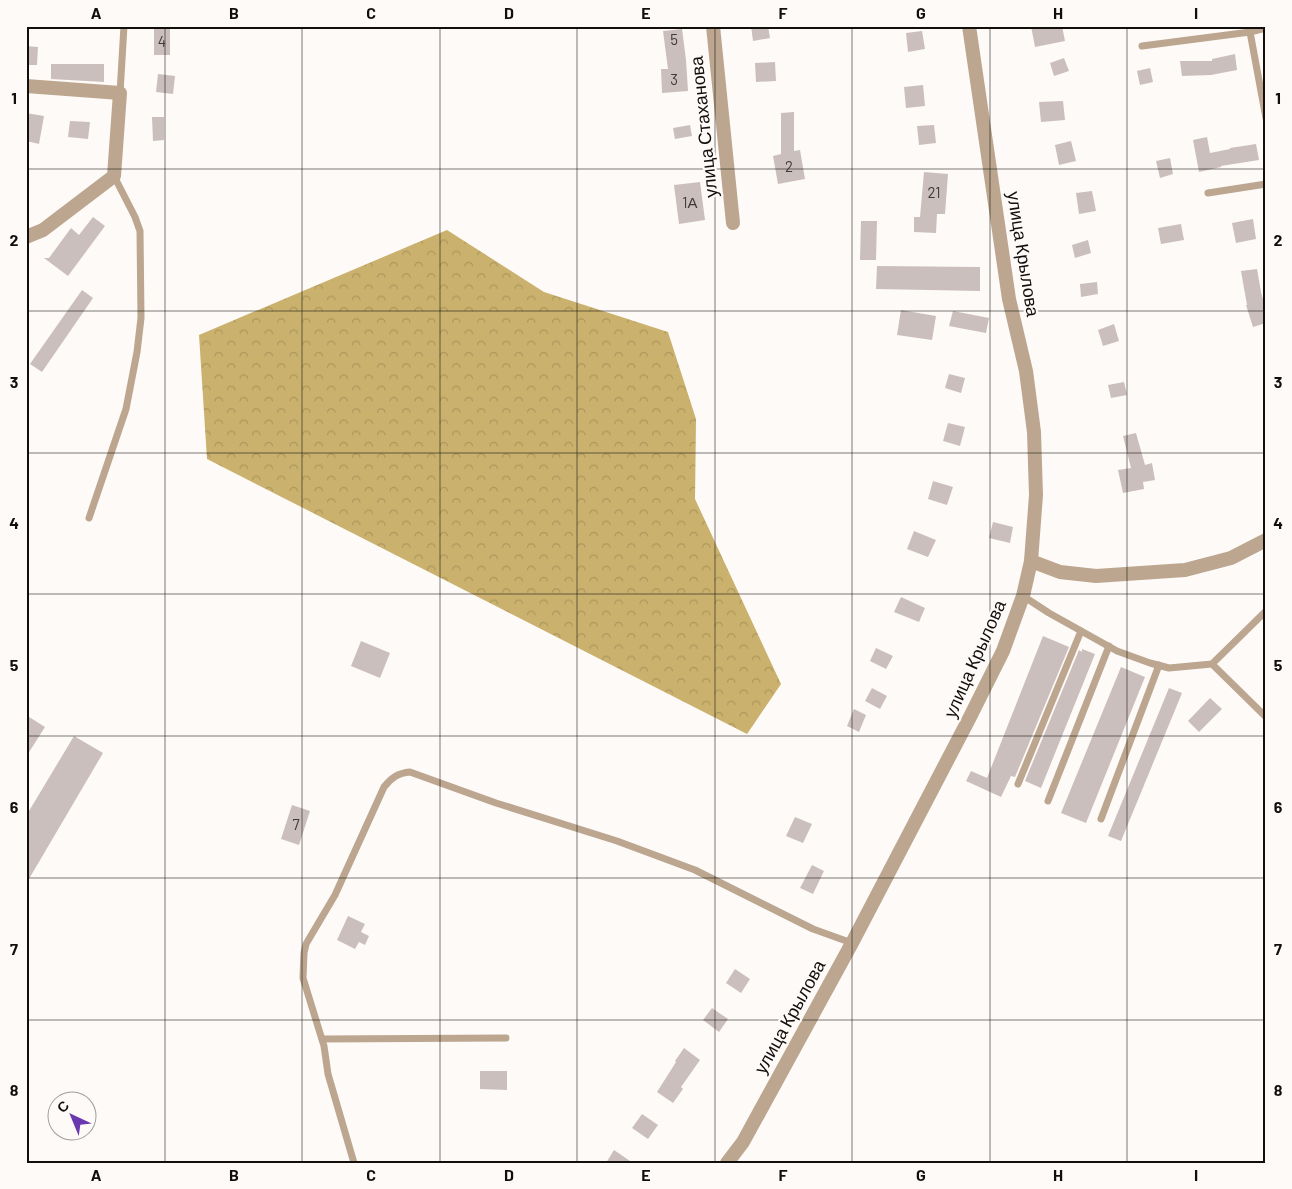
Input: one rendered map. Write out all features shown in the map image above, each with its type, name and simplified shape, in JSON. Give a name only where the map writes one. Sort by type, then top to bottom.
[{"type":"street","name":"улица Стаханова","points":[[713,26],[733,223]]},
{"type":"street","name":"улица Крылова","points":[[727,1163],[743,1142],[852,943],[970,718],[1003,651],[1023,596],[1031,560],[1036,494],[1034,432],[1026,371],[1009,299],[969,26]]},
{"type":"street","points":[[26,86],[120,93],[114,176],[43,230],[26,237]]},
{"type":"street","points":[[1031,560],[1060,572],[1096,576],[1185,570],[1231,558],[1266,540]]},
{"type":"lane","points":[[120,93],[124,26]]},
{"type":"lane","points":[[1142,46],[1250,32],[1266,28]]},
{"type":"lane","points":[[1250,32],[1266,118]]},
{"type":"lane","points":[[89,518],[126,409],[137,352],[141,318],[140,231],[114,176]]},
{"type":"lane","points":[[1208,193],[1266,184]]},
{"type":"lane","points":[[1023,596],[1117,651],[1169,668],[1212,664],[1266,611]]},
{"type":"lane","points":[[1018,784],[1081,631]]},
{"type":"lane","points":[[1048,801],[1109,646]]},
{"type":"lane","points":[[1212,664],[1266,717]]},
{"type":"lane","points":[[1101,819],[1160,666]]},
{"type":"lane","points":[[354,1163],[328,1074],[324,1046],[303,978],[304,953],[306,944],[335,895],[384,787],[395,776],[410,772],[496,803],[618,841],[695,870],[813,929],[852,943]]},
{"type":"lane","points":[[322,1039],[506,1038]]},
{"type":"green space","points":[[447,230],[544,292],[668,332],[696,419],[695,499],[781,684],[747,734],[207,459],[199,335]]},
{"type":"building","points":[[751,26],[768,26],[770,38],[753,41]]},
{"type":"building","points":[[1031,26],[1062,26],[1065,41],[1035,47]]},
{"type":"building","points":[[154,29],[170,29],[170,55],[154,55]]},
{"type":"building","points":[[682,29],[688,91],[662,93],[661,69],[668,69],[663,31]]},
{"type":"building","points":[[922,31],[925,49],[908,52],[906,33]]},
{"type":"building","points":[[26,46],[38,47],[37,65],[26,65]]},
{"type":"building","points":[[1235,54],[1237,70],[1211,75],[1182,76],[1180,61],[1212,61],[1212,59]]},
{"type":"building","points":[[1064,58],[1069,71],[1054,76],[1050,63]]},
{"type":"building","points":[[775,62],[776,81],[756,82],[755,63]]},
{"type":"building","points":[[51,64],[104,64],[104,82],[51,79]]},
{"type":"building","points":[[1150,68],[1153,82],[1140,85],[1137,71]]},
{"type":"building","points":[[158,74],[175,76],[173,94],[156,92]]},
{"type":"building","points":[[923,85],[925,106],[906,108],[904,87]]},
{"type":"building","points":[[1063,101],[1065,120],[1041,122],[1039,102]]},
{"type":"building","points":[[794,112],[794,151],[800,150],[805,179],[778,184],[773,156],[781,154],[781,113]]},
{"type":"building","points":[[26,113],[44,116],[39,144],[26,141]]},
{"type":"building","points":[[152,117],[164,117],[164,140],[153,141]]},
{"type":"building","points":[[70,121],[90,122],[88,139],[68,137]]},
{"type":"building","points":[[690,125],[692,136],[675,139],[673,128]]},
{"type":"building","points":[[934,125],[936,143],[919,145],[917,126]]},
{"type":"building","points":[[1207,137],[1210,153],[1256,144],[1259,160],[1221,166],[1199,172],[1193,140]]},
{"type":"building","points":[[1071,141],[1076,161],[1059,165],[1055,145]]},
{"type":"building","points":[[1170,158],[1173,174],[1160,178],[1156,161]]},
{"type":"building","points":[[924,172],[948,174],[945,214],[937,214],[936,233],[914,232],[914,217],[920,217]]},
{"type":"building","points":[[700,182],[705,220],[679,224],[674,185]]},
{"type":"building","points":[[1092,191],[1096,211],[1079,214],[1076,193]]},
{"type":"building","points":[[93,217],[105,226],[68,276],[44,258],[49,258],[71,228],[79,235]]},
{"type":"building","points":[[1253,219],[1256,239],[1236,243],[1232,223]]},
{"type":"building","points":[[861,221],[877,221],[876,260],[860,260]]},
{"type":"building","points":[[1181,224],[1184,240],[1161,244],[1158,228]]},
{"type":"building","points":[[1088,240],[1091,253],[1075,258],[1072,245]]},
{"type":"building","points":[[877,266],[980,267],[980,291],[876,289]]},
{"type":"building","points":[[1257,269],[1266,310],[1266,323],[1253,327],[1246,305],[1241,271]]},
{"type":"building","points":[[1097,282],[1098,294],[1081,297],[1080,284]]},
{"type":"building","points":[[82,290],[93,298],[42,372],[30,364]]},
{"type":"building","points":[[901,310],[936,316],[932,340],[897,335]]},
{"type":"building","points":[[953,311],[989,318],[986,333],[949,326]]},
{"type":"building","points":[[1114,324],[1119,341],[1103,346],[1098,330]]},
{"type":"building","points":[[949,374],[965,378],[961,393],[945,388]]},
{"type":"building","points":[[1124,382],[1127,395],[1111,398],[1108,385]]},
{"type":"building","points":[[948,423],[965,427],[960,446],[943,441]]},
{"type":"building","points":[[1136,433],[1145,465],[1152,463],[1155,480],[1143,482],[1144,489],[1123,493],[1118,470],[1131,468],[1123,436]]},
{"type":"building","points":[[933,481],[953,487],[947,505],[928,499]]},
{"type":"building","points":[[993,522],[1013,527],[1010,543],[989,538]]},
{"type":"building","points":[[914,531],[936,540],[928,557],[907,549]]},
{"type":"building","points":[[901,597],[925,608],[919,622],[894,612]]},
{"type":"building","points":[[1043,636],[1069,647],[1015,777],[1011,776],[1001,797],[966,781],[971,771],[987,778]]},
{"type":"building","points":[[361,641],[390,653],[380,678],[351,666]]},
{"type":"building","points":[[876,648],[893,656],[886,669],[870,661]]},
{"type":"building","points":[[1082,649],[1095,654],[1041,788],[1025,781],[1079,650],[1082,652]]},
{"type":"building","points":[[1121,667],[1145,677],[1086,823],[1061,813]]},
{"type":"building","points":[[872,688],[887,696],[880,709],[865,701]]},
{"type":"building","points":[[1169,688],[1182,693],[1121,841],[1108,836]]},
{"type":"building","points":[[1210,698],[1222,709],[1199,732],[1188,721]]},
{"type":"building","points":[[854,709],[866,715],[859,732],[847,726]]},
{"type":"building","points":[[26,715],[45,727],[26,757]]},
{"type":"building","points":[[74,736],[103,753],[26,884],[26,816]]},
{"type":"building","points":[[292,805],[310,811],[299,845],[281,839]]},
{"type":"building","points":[[795,817],[812,824],[803,843],[786,836]]},
{"type":"building","points":[[812,865],[824,871],[813,894],[800,888]]},
{"type":"building","points":[[348,916],[365,924],[361,932],[369,936],[365,945],[359,942],[355,949],[337,940]]},
{"type":"building","points":[[735,969],[750,979],[741,993],[726,983]]},
{"type":"building","points":[[712,1008],[728,1019],[719,1032],[703,1020]]},
{"type":"building","points":[[684,1048],[700,1060],[681,1087],[683,1089],[673,1103],[657,1092]]},
{"type":"building","points":[[480,1071],[507,1071],[507,1090],[480,1089]]},
{"type":"building","points":[[642,1114],[658,1125],[648,1139],[632,1128]]},
{"type":"building","points":[[614,1150],[633,1163],[606,1163]]}]
